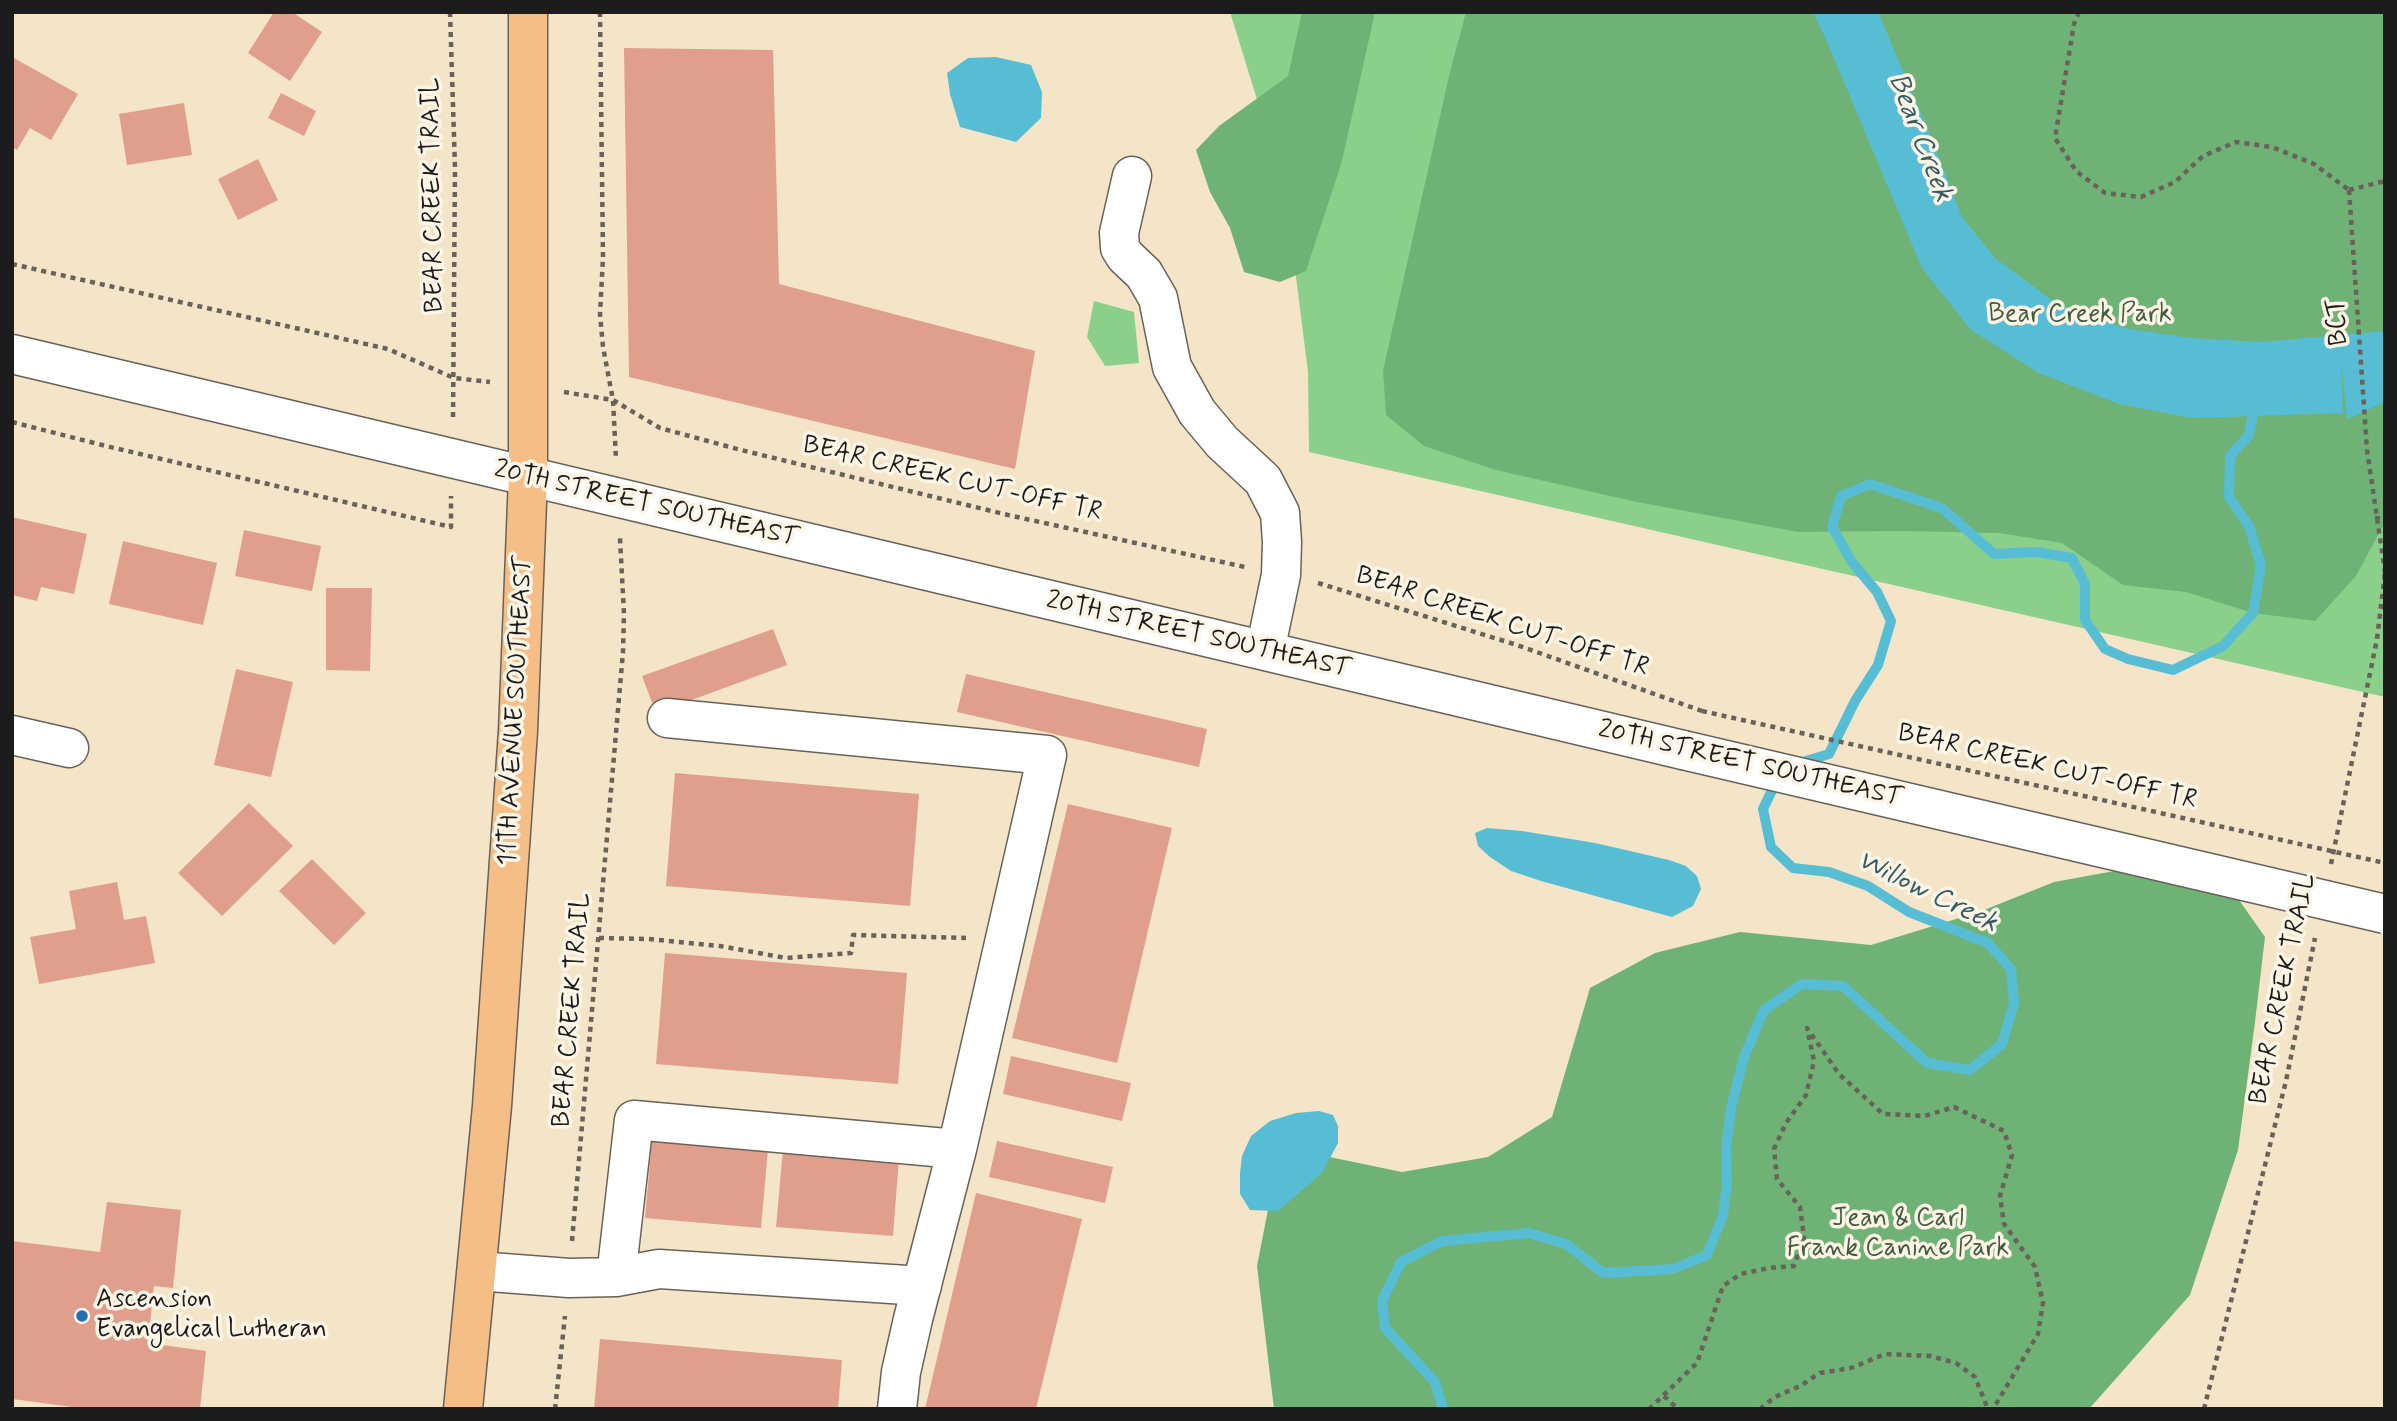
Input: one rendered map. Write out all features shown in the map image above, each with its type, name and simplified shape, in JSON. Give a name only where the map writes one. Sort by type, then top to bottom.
[{"type":"main road","name":"11TH AVENUE SOUTHEAST","points":[[463,1409],[477,1272],[518,731],[528,477],[528,12]]},
{"type":"street","points":[[1132,176],[1119,233],[1120,248],[1144,275],[1158,298],[1162,329],[1172,367],[1197,412],[1222,442],[1263,480],[1280,513],[1281,575],[1265,651]]},
{"type":"street","name":"20TH STREET SOUTHEAST","points":[[12,354],[2385,914]]},
{"type":"street","points":[[667,718],[1047,755],[957,1149],[901,1372],[897,1409]]},
{"type":"street","points":[[12,735],[68,748]]},
{"type":"street","points":[[617,1276],[634,1120],[957,1149]]},
{"type":"street","points":[[477,1272],[569,1278],[617,1276],[659,1269],[922,1286]]},
{"type":"path","name":"BEAR CREEK TRAIL","points":[[12,264],[388,349],[454,378],[455,167],[450,12]]},
{"type":"path","name":"BEAR CREEK CUT-OFF TR","points":[[600,12],[603,258],[600,314],[603,347],[613,400],[660,428],[1008,515],[1324,584],[1504,640],[1702,711],[2385,863]]},
{"type":"path","points":[[2079,12],[2074,23],[2055,138],[2076,171],[2105,193],[2141,197],[2175,182],[2203,156],[2236,142],[2273,146],[2314,164],[2349,190],[2385,181]]},
{"type":"path","name":"BCT","points":[[2349,190],[2367,450]]},
{"type":"path","points":[[12,422],[451,527]]},
{"type":"path","name":"BEAR CREEK TRAIL","points":[[2330,867],[2377,639],[2385,573],[2367,450]]},
{"type":"path","points":[[2375,518],[2385,519]]},
{"type":"path","name":"BEAR CREEK TRAIL","points":[[555,1409],[569,1278],[624,614]]},
{"type":"path","name":"BEAR CREEK TRAIL","points":[[2204,1409],[2286,1081],[2316,934]]},
{"type":"path","points":[[598,938],[648,939],[720,946],[786,958],[851,953],[853,935],[1005,940]]},
{"type":"path","points":[[1649,1409],[1697,1363],[1723,1286],[1741,1273],[1794,1266],[1804,1237],[1800,1207],[1777,1179],[1774,1149],[1786,1123],[1806,1095],[1814,1061],[1807,1028],[1839,1074],[1882,1114],[1924,1116],[1954,1107],[2004,1131],[2012,1154],[2000,1196],[2004,1224],[2035,1267],[2043,1303],[2038,1334],[1991,1409]]},
{"type":"path","points":[[1760,1409],[1775,1397],[1820,1373],[1851,1368],[1885,1354],[1930,1356],[1955,1363],[1975,1377],[1991,1409]]},
{"type":"path","points":[[1664,1396],[1678,1409]]},
{"type":"green space","name":"Bear Creek Park","points":[[1230,12],[2385,12],[2385,697],[1309,452],[1308,372],[1285,190]]},
{"type":"green space","points":[[1302,12],[1375,12],[1342,161],[1306,271],[1280,282],[1244,272],[1230,228],[1210,192],[1196,150],[1219,126],[1288,76]]},
{"type":"green space","name":"Bear Creek Park","points":[[1466,12],[2385,12],[2385,522],[2356,576],[2315,621],[2253,613],[2186,592],[2123,585],[2062,543],[1999,533],[1798,532],[1637,502],[1496,470],[1424,446],[1386,415],[1383,371],[1449,76]]},
{"type":"green space","points":[[1094,301],[1134,312],[1139,363],[1105,366],[1087,337]]},
{"type":"green space","name":"Jean & Carl Frank Canine Park","points":[[2153,864],[2225,880],[2265,937],[2238,1150],[2190,1295],[2089,1409],[1274,1409],[1257,1266],[1272,1189],[1315,1154],[1402,1172],[1488,1157],[1552,1117],[1590,988],[1655,953],[1740,932],[1871,945],[1979,912],[2054,882]]},
{"type":"water","name":"Bear Creek","points":[[1813,12],[1878,12],[1962,217],[1995,258],[2057,304],[2124,328],[2190,338],[2262,342],[2385,331],[2385,402],[2347,419],[2341,362],[2343,413],[2192,418],[2119,404],[2039,373],[1971,330],[1922,268]]},
{"type":"water","points":[[996,57],[1031,65],[1042,92],[1041,118],[1016,142],[960,127],[950,94],[947,73],[968,58]]},
{"type":"water","points":[[1487,828],[1595,843],[1669,860],[1686,866],[1697,876],[1701,889],[1693,906],[1672,917],[1541,881],[1511,871],[1478,846],[1475,833]]},
{"type":"water","points":[[1319,1111],[1333,1115],[1338,1126],[1338,1143],[1322,1173],[1278,1211],[1250,1210],[1240,1194],[1240,1173],[1242,1156],[1251,1136],[1270,1121],[1296,1113]]},
{"type":"building","points":[[274,12],[292,12],[322,32],[290,81],[248,53]]},
{"type":"building","points":[[624,48],[773,50],[779,284],[1035,351],[1015,469],[629,377]]},
{"type":"building","points":[[14,58],[78,94],[51,140],[30,128],[17,150],[12,147]]},
{"type":"building","points":[[281,93],[316,111],[304,136],[268,118]]},
{"type":"building","points":[[184,103],[192,155],[127,165],[119,114]]},
{"type":"building","points":[[258,159],[278,200],[238,220],[218,179]]},
{"type":"building","points":[[12,517],[87,534],[74,594],[41,587],[37,601],[12,595]]},
{"type":"building","points":[[244,530],[321,546],[312,591],[235,576]]},
{"type":"building","points":[[123,541],[217,563],[203,625],[109,604]]},
{"type":"building","points":[[326,588],[372,588],[370,671],[326,670]]},
{"type":"building","points":[[773,629],[787,665],[656,713],[642,676]]},
{"type":"building","points":[[236,669],[293,682],[271,777],[214,765]]},
{"type":"building","points":[[966,674],[1207,729],[1199,767],[957,712]]},
{"type":"building","points":[[675,773],[919,794],[910,906],[666,886]]},
{"type":"building","points":[[249,803],[293,846],[222,916],[178,873]]},
{"type":"building","points":[[1068,804],[1172,828],[1117,1063],[1012,1038]]},
{"type":"building","points":[[312,859],[366,913],[334,945],[279,891]]},
{"type":"building","points":[[117,882],[124,920],[146,916],[155,963],[39,984],[30,937],[76,929],[69,891]]},
{"type":"building","points":[[665,953],[907,973],[898,1084],[656,1064]]},
{"type":"building","points":[[1011,1056],[1131,1083],[1122,1121],[1003,1094]]},
{"type":"building","points":[[652,1140],[768,1149],[761,1228],[645,1218]]},
{"type":"building","points":[[997,1141],[1113,1167],[1105,1203],[989,1177]]},
{"type":"building","points":[[783,1149],[899,1158],[893,1236],[776,1227]]},
{"type":"building","points":[[976,1193],[1082,1219],[1036,1409],[925,1409]]},
{"type":"building","name":"Ascension Evangelical Lutheran","points":[[107,1202],[181,1210],[173,1288],[154,1286],[148,1343],[206,1351],[200,1409],[87,1409],[12,1399],[12,1241],[100,1252]]},
{"type":"building","points":[[600,1339],[842,1360],[838,1409],[594,1409]]},
{"type":"waterway","name":"Willow Creek","points":[[1796,764],[1829,754],[1855,701],[1878,665],[1891,621],[1877,592],[1852,562],[1832,527],[1841,496],[1870,484],[1942,508],[1994,554],[2036,552],[2072,558],[2085,584],[2085,620],[2105,649],[2128,659],[2173,670],[2223,646],[2253,613],[2261,565],[2249,526],[2229,497],[2230,456],[2249,435],[2255,404]]},
{"type":"waterway","name":"Willow Creek","points":[[1443,1409],[1435,1382],[1385,1328],[1382,1301],[1401,1262],[1442,1241],[1529,1233],[1566,1244],[1603,1273],[1673,1269],[1707,1255],[1723,1215],[1731,1108],[1744,1057],[1764,1010],[1802,984],[1843,986],[1927,1063],[1970,1070],[2002,1044],[2014,1003],[2011,969],[1988,943],[1909,912],[1868,886],[1829,872],[1793,868],[1771,847],[1763,809],[1777,780]]},
{"type":"place","name":"Ascension Evangelical Lutheran","points":[[82,1316]]}]
